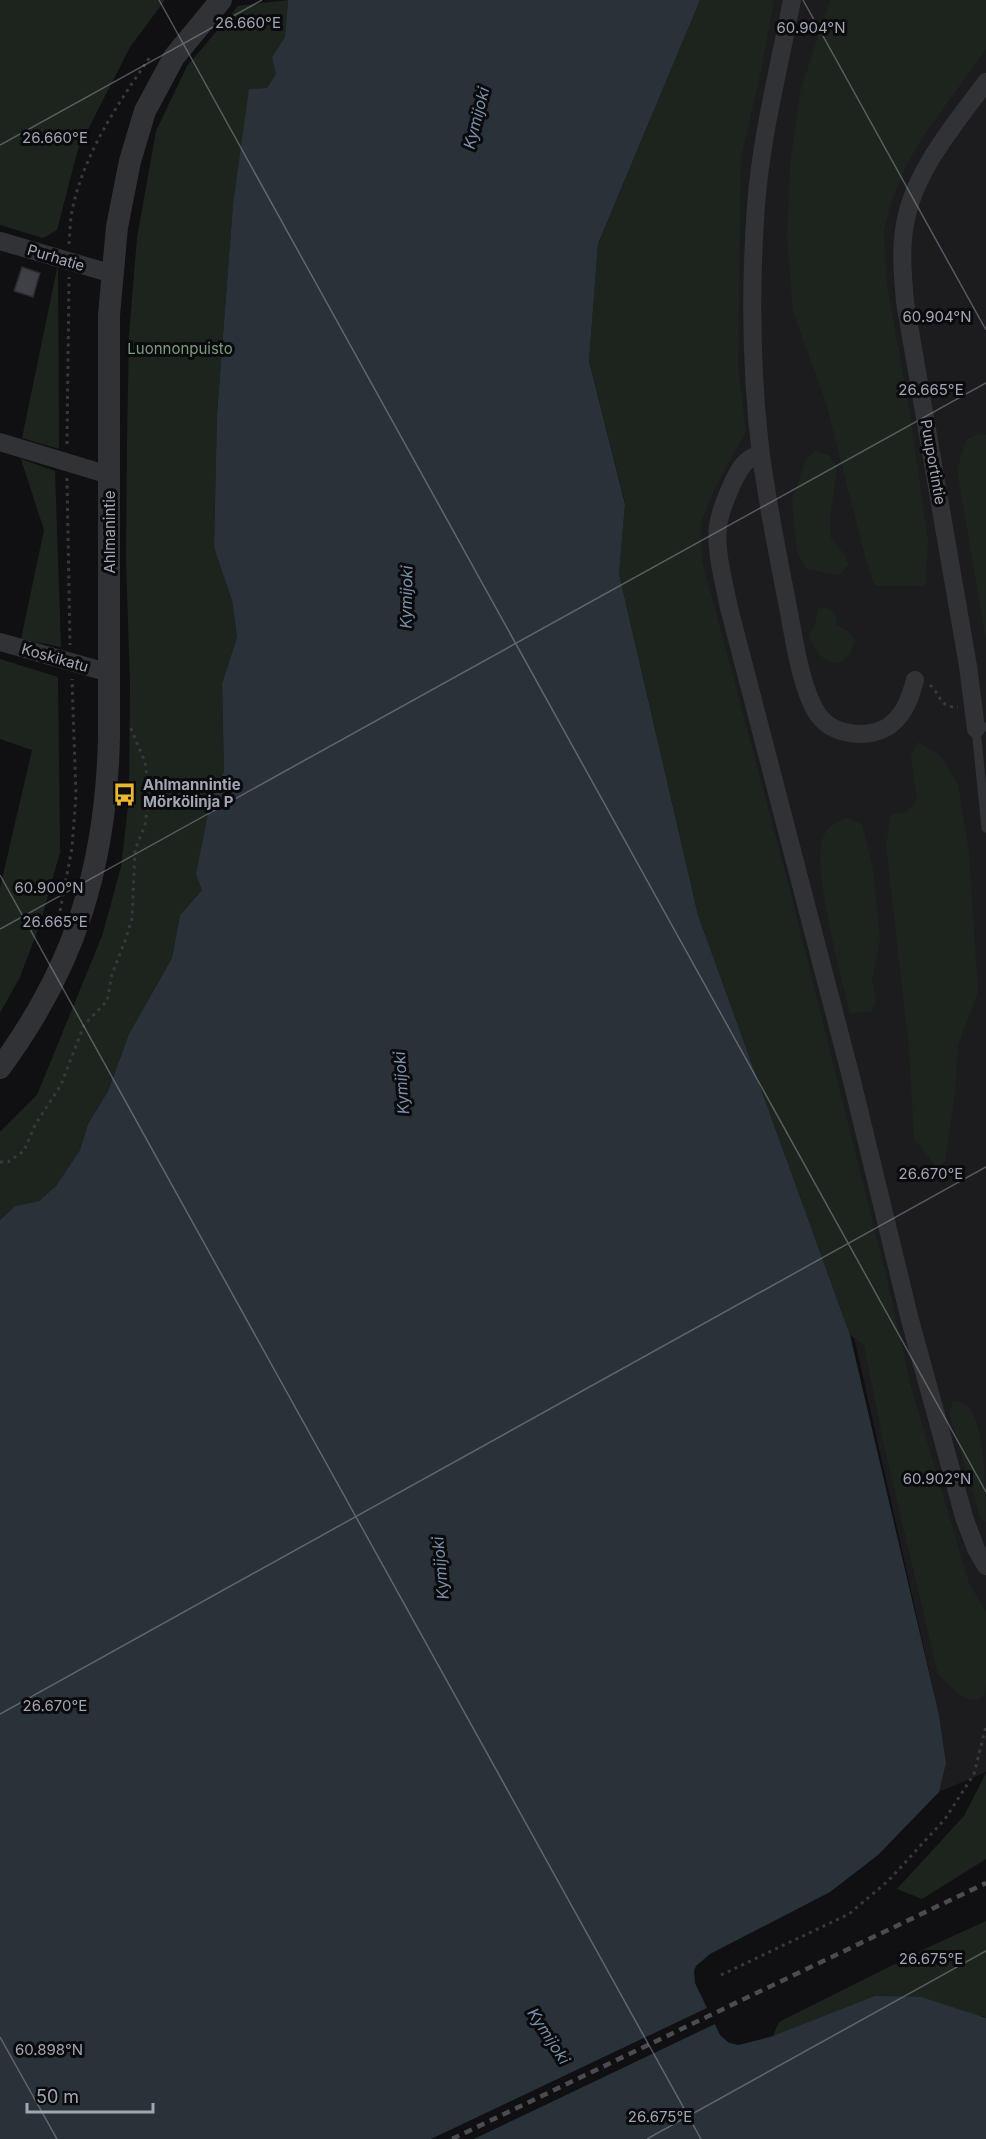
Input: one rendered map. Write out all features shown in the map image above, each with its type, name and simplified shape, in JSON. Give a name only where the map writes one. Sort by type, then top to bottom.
[{"type":"street","name":"Ahlmanintie","points":[[0,1068],[51,990],[75,935],[88,895],[101,838],[107,787],[110,673],[109,315],[117,227],[130,161],[145,111],[174,57],[221,0]]},
{"type":"street","points":[[792,0],[762,159],[756,204],[754,245],[754,354],[761,454],[771,518],[806,689],[821,718],[832,727],[844,732],[859,734],[877,732],[897,720],[906,708],[920,680]]},
{"type":"street","name":"Puuportintie","points":[[981,728],[905,302],[902,242],[907,214],[918,185],[948,132],[986,82]]},
{"type":"street","name":"Purhatie","points":[[0,241],[113,274]]},
{"type":"street","points":[[0,442],[110,475]]},
{"type":"street","points":[[761,454],[752,456],[739,468],[721,511],[718,528],[719,555],[729,608],[852,1081],[910,1320],[964,1517],[976,1549],[986,1566]]},
{"type":"street","name":"Koskikatu","points":[[0,642],[110,673]]},
{"type":"lane","name":"Puuportintie","points":[[981,728],[986,828]]},
{"type":"path","points":[[57,920],[72,849],[76,795],[71,672]]},
{"type":"path","points":[[920,680],[934,688],[943,703],[949,707],[960,707],[959,698]]},
{"type":"path","points":[[0,1162],[8,1162],[24,1151],[34,1125],[61,1085],[84,1025],[106,1001],[112,974],[129,930],[132,918],[135,850],[145,825],[149,795],[145,762],[127,719]]},
{"type":"path","points":[[721,1975],[849,1914],[888,1881],[945,1819],[974,1774],[986,1726]]},
{"type":"shaded area","points":[[700,0],[986,0],[986,1772],[939,1792],[946,1763],[939,1715],[854,1337],[599,243]]},
{"type":"green space","points":[[0,0],[165,0],[130,47],[78,149],[57,230],[43,238],[0,225]]},
{"type":"green space","name":"Luonnonpuisto","points":[[288,0],[285,37],[272,57],[277,74],[267,88],[250,89],[233,204],[217,414],[214,546],[232,601],[237,637],[222,684],[224,771],[210,804],[202,890],[180,915],[172,958],[129,1034],[108,1091],[88,1124],[80,1150],[56,1186],[39,1201],[15,1206],[0,1220],[0,1132],[37,1095],[102,936],[121,867],[129,798],[130,685],[126,559],[129,334],[137,238],[156,131],[187,66],[238,6]]},
{"type":"green space","points":[[700,0],[774,0],[741,158],[738,366],[746,431],[715,488],[701,522],[702,560],[787,879],[888,1284],[911,1387],[969,1583],[986,1612],[986,1685],[985,1694],[978,1700],[961,1695],[938,1674],[884,1446],[864,1345],[850,1335],[698,915],[619,574],[625,503],[589,361],[598,244]]},
{"type":"green space","points":[[830,0],[986,0],[986,49],[924,135],[907,164],[891,202],[884,231],[886,279],[909,407],[928,541],[925,586],[875,586],[865,556],[826,403],[793,311],[787,237],[790,165],[800,92]]},
{"type":"green space","points":[[58,264],[59,449],[22,438]]},
{"type":"green space","points":[[978,434],[986,435],[986,640],[957,469],[966,440]]},
{"type":"green space","points":[[815,451],[830,456],[837,467],[830,519],[831,538],[844,554],[849,565],[838,575],[806,569],[797,552],[792,501],[805,461]]},
{"type":"green space","points":[[21,459],[55,471],[61,647],[21,639],[44,530]]},
{"type":"green space","points":[[826,607],[835,614],[837,625],[849,632],[855,640],[849,656],[838,663],[819,654],[809,634],[815,626],[818,609]]},
{"type":"green space","points":[[0,659],[58,677],[60,852],[40,924],[20,977],[0,1013],[0,888],[32,750],[0,739]]},
{"type":"green space","points":[[918,742],[942,757],[958,785],[969,853],[978,992],[958,1045],[955,1093],[945,1161],[936,1167],[914,1139],[909,1048],[886,846],[891,814],[907,812],[917,799],[911,757]]},
{"type":"green space","points":[[847,818],[862,824],[873,869],[880,940],[872,980],[876,1001],[871,1012],[850,1013],[829,923],[821,872],[820,852],[823,838],[832,825]]},
{"type":"green space","points":[[953,1401],[966,1405],[973,1414],[978,1427],[984,1459],[986,1522],[980,1517],[949,1412]]},
{"type":"green space","points":[[986,1773],[986,1859],[922,1899],[897,1889],[964,1816]]},
{"type":"green space","points":[[986,1921],[986,2018],[983,2016],[773,2036],[779,2022]]},
{"type":"water","name":"Kymijoki","points":[[288,0],[700,0],[598,244],[589,361],[625,504],[619,574],[698,915],[850,1335],[939,1715],[946,1763],[939,1792],[878,1855],[830,1892],[710,1954],[696,1966],[695,1983],[720,2035],[729,2043],[739,2045],[773,2036],[875,1996],[921,1997],[986,2018],[986,2139],[0,2139],[0,1220],[15,1206],[39,1201],[56,1186],[80,1150],[88,1124],[108,1091],[129,1034],[172,958],[180,915],[202,890],[196,874],[210,804],[224,771],[222,684],[237,637],[232,601],[214,547],[217,414],[233,204],[249,89],[267,88],[276,74],[272,57],[285,37]]},
{"type":"pier","points":[[709,2007],[717,2023],[474,2139],[431,2139]]},
{"type":"building","points":[[22,267],[40,273],[33,297],[14,291]]},
{"type":"railway","points":[[452,2139],[986,1883]]},
{"type":"place","name":"Ahlmannintie Mörkölinja P","points":[[125,794]]}]
